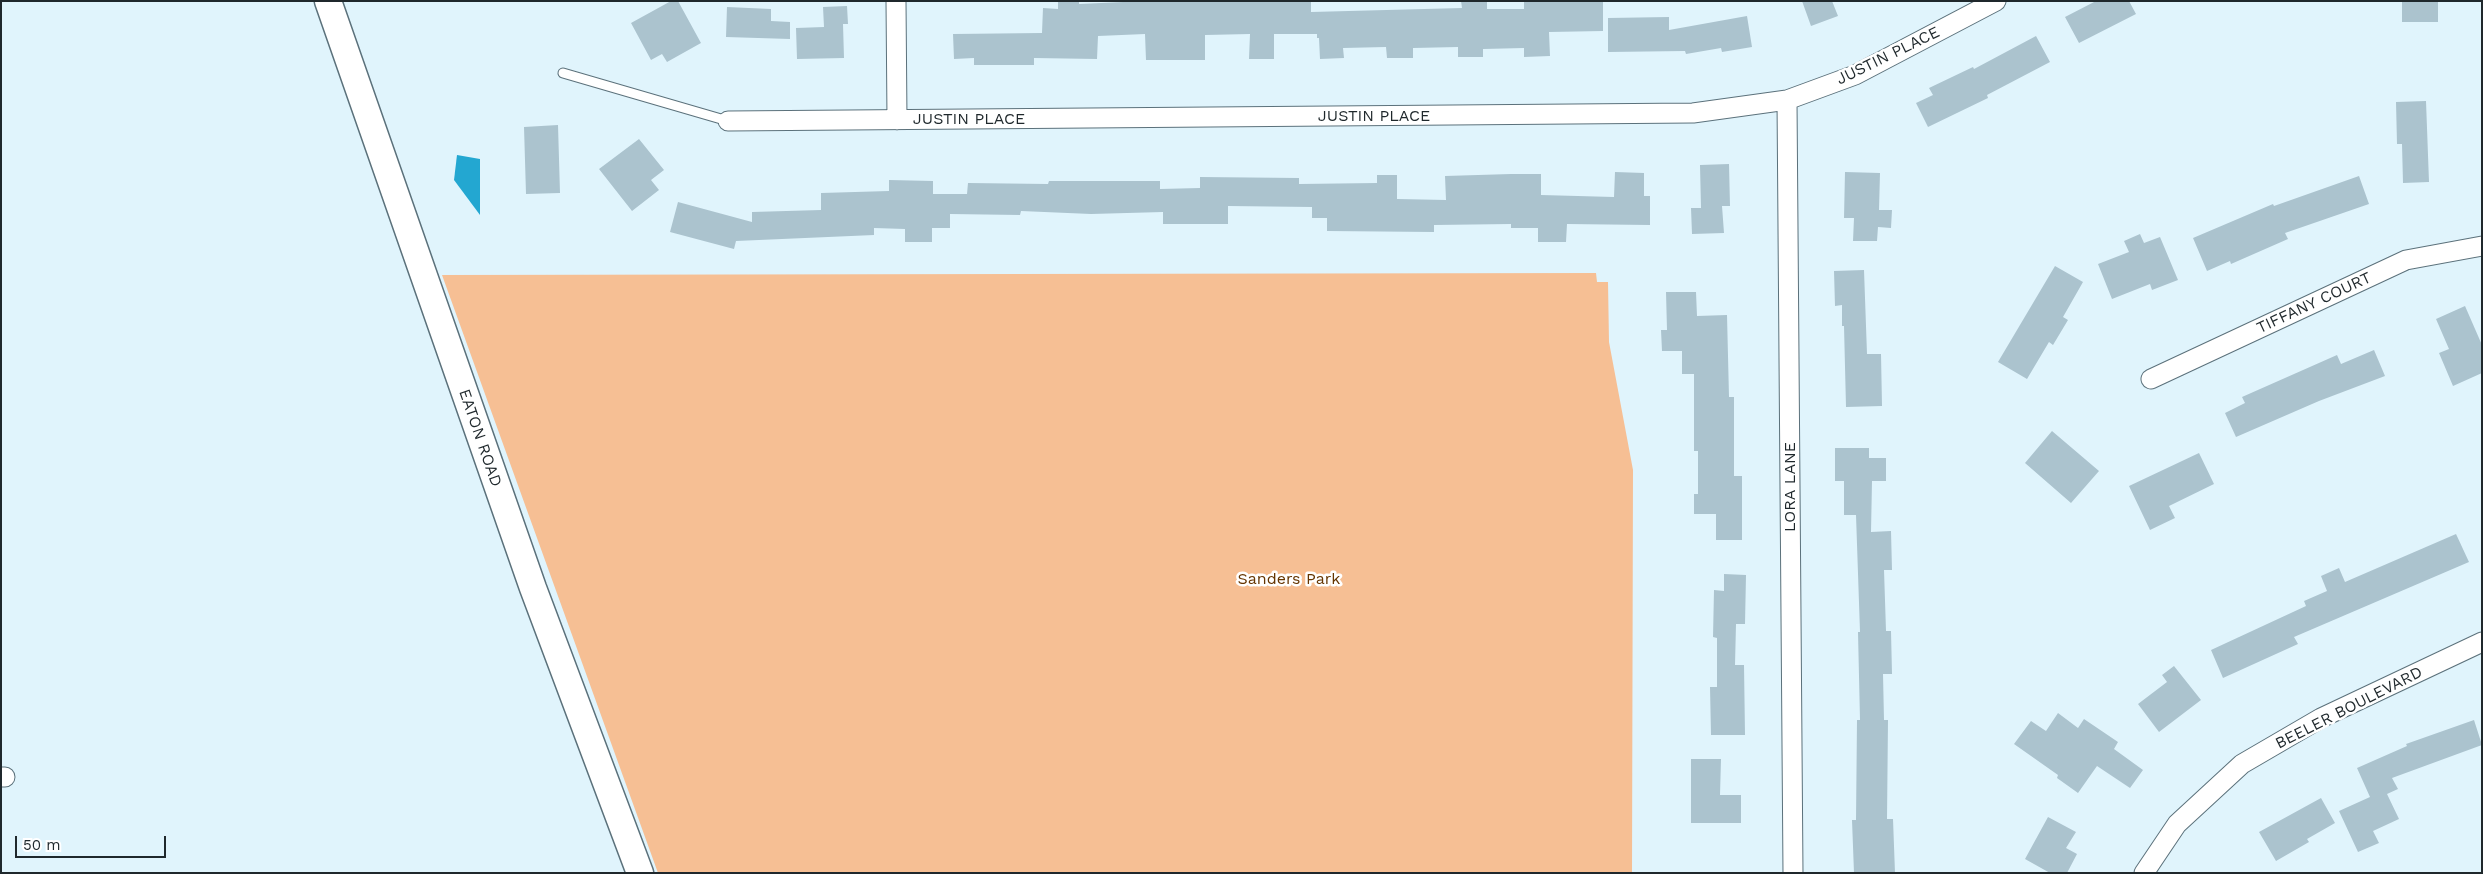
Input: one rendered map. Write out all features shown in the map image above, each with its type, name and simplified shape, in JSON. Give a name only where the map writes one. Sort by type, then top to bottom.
[{"type":"street","name":"EATON ROAD","points":[[328,1],[533,588],[640,873]]},
{"type":"street","points":[[896,1],[897,120]]},
{"type":"street","name":"JUSTIN PLACE","points":[[728,121],[1693,113],[1787,100],[1855,75],[1996,1]]},
{"type":"street","name":"LORA LANE","points":[[1787,100],[1793,873]]},
{"type":"street","name":"TIFFANY COURT","points":[[2151,379],[2406,260],[2482,246]]},
{"type":"street","name":"BEELER BOULEVARD","points":[[2144,873],[2177,824],[2242,764],[2321,718],[2482,642]]},
{"type":"lane","points":[[562,73],[728,121]]},
{"type":"green space","name":"Sanders Park","points":[[1596,273],[1597,282],[1608,282],[1609,342],[1633,470],[1632,873],[658,873],[442,275]]},
{"type":"water","points":[[457,155],[480,159],[480,215],[454,180]]},
{"type":"building","points":[[671,1],[678,1],[701,43],[667,62],[662,54],[651,60],[631,23]]},
{"type":"building","points":[[1058,1],[1079,1],[1079,4],[1145,1],[1311,1],[1311,12],[1462,8],[1461,1],[1487,1],[1487,9],[1524,9],[1524,1],[1603,1],[1603,31],[1549,32],[1550,56],[1524,57],[1524,48],[1483,49],[1483,57],[1458,57],[1458,47],[1413,48],[1413,58],[1387,58],[1386,47],[1343,48],[1344,58],[1320,59],[1319,38],[1317,38],[1317,34],[1274,34],[1274,59],[1249,59],[1250,34],[1205,35],[1205,60],[1146,60],[1145,34],[1098,36],[1097,59],[1034,58],[1034,65],[974,65],[974,58],[954,59],[953,34],[1042,33],[1043,8],[1058,9]]},
{"type":"building","points":[[1802,1],[1832,1],[1838,16],[1811,26]]},
{"type":"building","points":[[2096,1],[2129,1],[2136,14],[2079,43],[2065,17]]},
{"type":"building","points":[[2402,1],[2438,1],[2438,22],[2402,22]]},
{"type":"building","points":[[847,6],[848,24],[843,24],[844,58],[797,59],[796,28],[824,27],[823,7]]},
{"type":"building","points":[[727,7],[771,9],[771,21],[790,22],[790,39],[726,37]]},
{"type":"building","points":[[1747,16],[1752,47],[1722,52],[1721,48],[1686,54],[1685,51],[1608,52],[1608,18],[1669,17],[1669,30]]},
{"type":"building","points":[[2036,36],[2050,62],[1987,95],[1988,98],[1928,127],[1916,103],[1933,95],[1929,88],[1973,67],[1974,69]]},
{"type":"building","points":[[2426,101],[2429,182],[2403,183],[2402,144],[2397,144],[2396,102]]},
{"type":"building","points":[[558,125],[560,193],[526,194],[524,127]]},
{"type":"building","points":[[639,139],[664,170],[651,180],[659,190],[632,211],[599,169]]},
{"type":"building","points":[[1729,164],[1730,206],[1722,206],[1724,233],[1692,234],[1691,208],[1701,208],[1700,165]]},
{"type":"building","points":[[1615,172],[1644,173],[1644,196],[1650,196],[1650,225],[1567,224],[1566,242],[1538,242],[1538,228],[1511,228],[1511,224],[1434,225],[1434,232],[1327,231],[1327,218],[1312,218],[1312,207],[1228,206],[1228,224],[1163,224],[1163,212],[1091,214],[1021,211],[1020,215],[950,214],[950,228],[932,228],[932,242],[905,242],[905,229],[874,228],[874,235],[736,241],[734,249],[670,232],[678,202],[752,222],[752,212],[821,210],[821,193],[889,191],[889,180],[933,181],[933,194],[967,194],[968,183],[1048,184],[1049,181],[1160,181],[1160,189],[1200,188],[1200,177],[1299,178],[1299,184],[1377,183],[1377,175],[1397,175],[1397,199],[1446,200],[1445,176],[1511,174],[1541,174],[1541,195],[1614,197]]},
{"type":"building","points":[[1845,172],[1880,173],[1879,210],[1892,210],[1891,228],[1878,227],[1877,241],[1853,241],[1854,218],[1844,218]]},
{"type":"building","points":[[2359,176],[2369,204],[2285,233],[2288,239],[2231,264],[2230,261],[2207,271],[2193,238],[2273,204],[2274,206]]},
{"type":"building","points":[[2140,234],[2144,243],[2160,237],[2178,280],[2152,290],[2150,284],[2112,299],[2098,264],[2129,252],[2124,241]]},
{"type":"building","points":[[2055,266],[2083,282],[2063,317],[2068,320],[2053,345],[2049,342],[2027,379],[1998,362]]},
{"type":"building","points":[[1864,270],[1867,354],[1881,354],[1882,406],[1846,407],[1844,326],[1842,326],[1842,305],[1835,306],[1834,271]]},
{"type":"building","points":[[1666,292],[1696,292],[1697,316],[1727,315],[1729,397],[1734,397],[1734,476],[1742,476],[1742,540],[1716,540],[1716,514],[1694,514],[1694,494],[1698,494],[1698,451],[1694,451],[1694,374],[1682,374],[1682,351],[1662,351],[1661,330],[1667,330]]},
{"type":"building","points":[[2465,306],[2482,345],[2482,373],[2453,386],[2439,353],[2449,349],[2436,319]]},
{"type":"building","points":[[2374,350],[2385,376],[2319,401],[2236,437],[2225,413],[2245,403],[2242,397],[2337,355],[2341,364]]},
{"type":"building","points":[[2052,431],[2099,471],[2071,503],[2025,463]]},
{"type":"building","points":[[1835,448],[1869,448],[1869,458],[1886,458],[1886,481],[1872,481],[1871,532],[1891,531],[1892,570],[1884,570],[1886,631],[1891,631],[1892,674],[1883,674],[1884,720],[1888,720],[1887,819],[1893,819],[1895,873],[1854,873],[1852,820],[1856,820],[1857,720],[1860,720],[1858,632],[1860,632],[1856,515],[1844,515],[1844,481],[1835,481]]},
{"type":"building","points":[[2199,453],[2214,484],[2169,506],[2175,518],[2150,530],[2129,486]]},
{"type":"building","points":[[2456,534],[2469,562],[2294,637],[2298,644],[2223,678],[2211,650],[2306,606],[2304,601],[2327,591],[2321,576],[2339,568],[2345,582]]},
{"type":"building","points":[[1724,574],[1746,575],[1745,624],[1736,624],[1735,665],[1744,665],[1745,735],[1711,735],[1710,687],[1717,687],[1717,638],[1713,637],[1714,590],[1724,591]]},
{"type":"building","points":[[2174,666],[2201,700],[2159,732],[2138,704],[2167,682],[2162,675]]},
{"type":"building","points":[[2058,713],[2078,728],[2084,719],[2118,742],[2114,749],[2143,770],[2130,788],[2097,766],[2078,793],[2057,778],[2058,775],[2014,744],[2031,721],[2046,731]]},
{"type":"building","points":[[2474,720],[2482,745],[2392,778],[2398,789],[2387,794],[2399,819],[2373,831],[2379,843],[2358,852],[2339,811],[2370,797],[2357,768],[2407,746],[2406,744]]},
{"type":"building","points":[[1691,759],[1721,759],[1720,795],[1741,795],[1741,823],[1691,823]]},
{"type":"building","points":[[2321,798],[2335,823],[2307,839],[2309,842],[2276,861],[2259,832]]},
{"type":"building","points":[[2048,817],[2076,832],[2066,848],[2077,854],[2067,873],[2050,873],[2025,859]]}]
